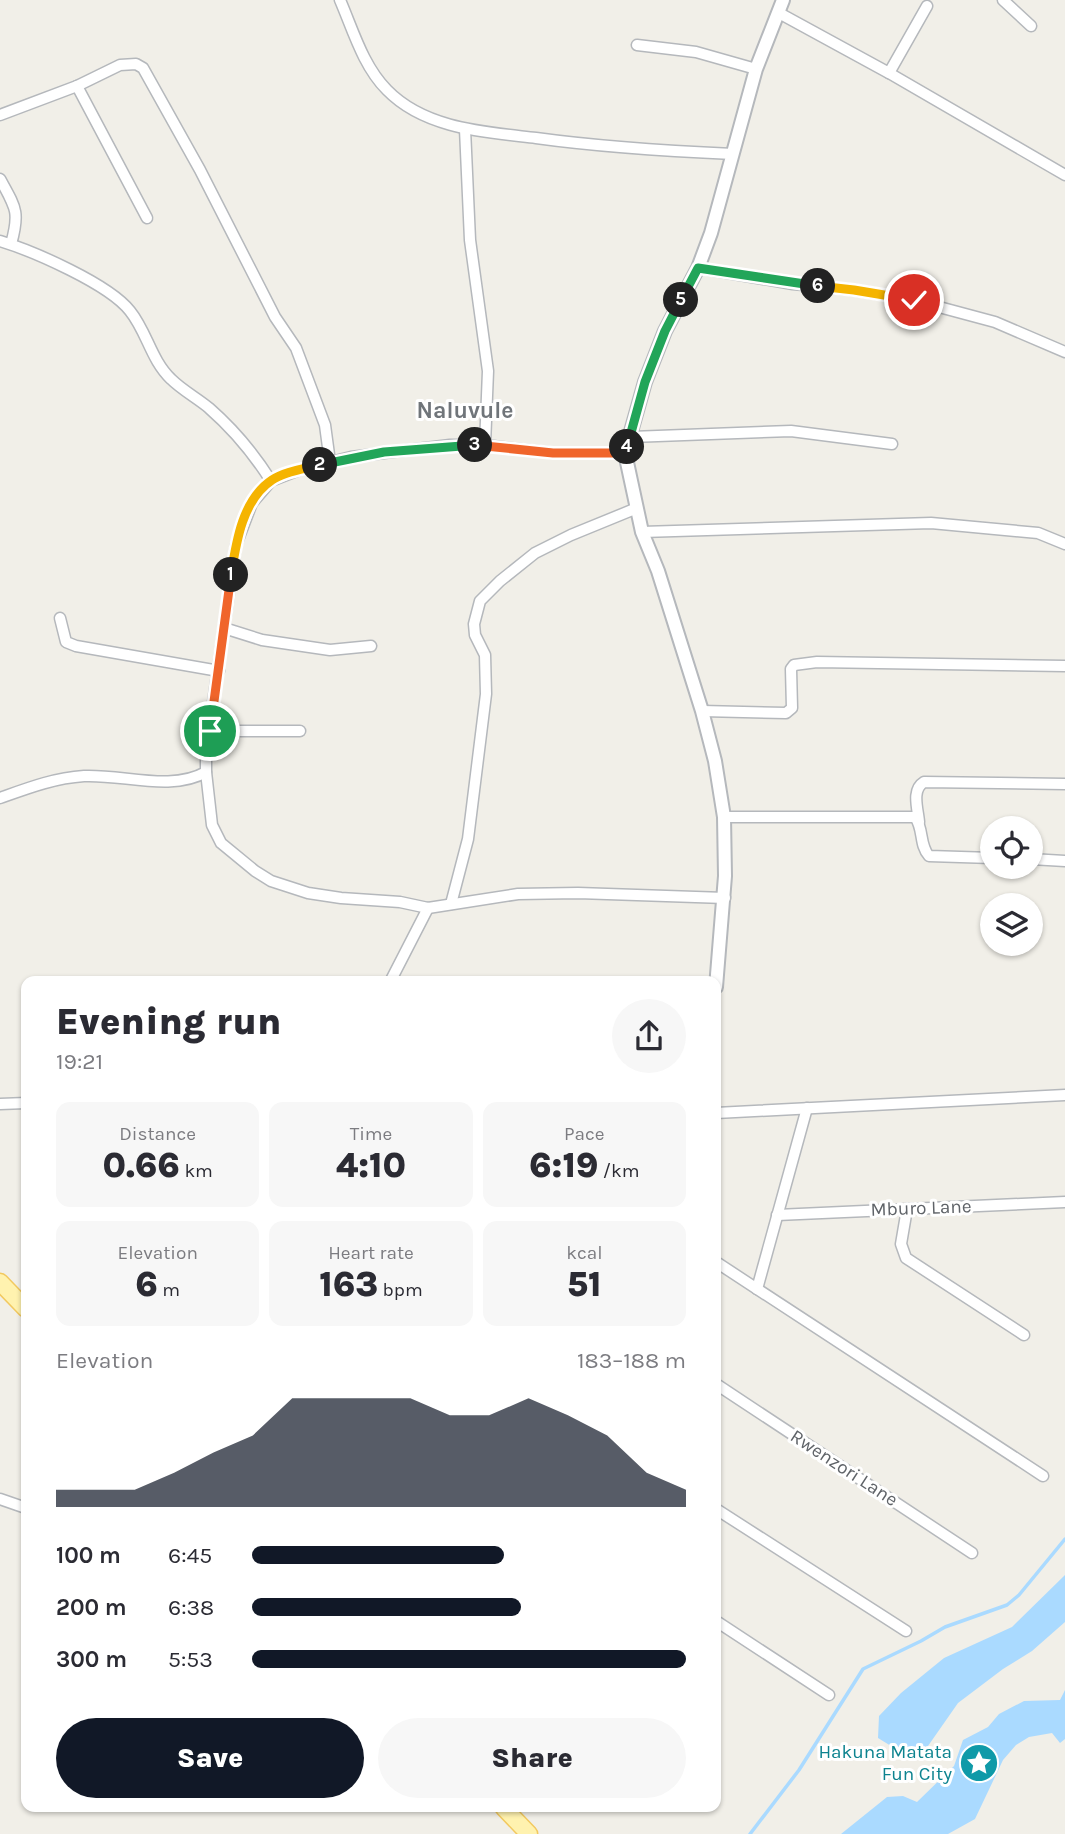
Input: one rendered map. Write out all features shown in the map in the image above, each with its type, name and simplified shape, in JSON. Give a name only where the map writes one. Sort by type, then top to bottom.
[{"type":"main road","points":[[0,1282],[21,1304]]},
{"type":"main road","points":[[508,1812],[529,1834]]},
{"type":"street","points":[[340,0],[366,60],[385,88],[399,101],[420,113],[465,129],[600,147],[733,154]]},
{"type":"street","points":[[717,976],[725,898],[724,817],[715,761],[658,571],[642,532],[625,453],[645,382],[665,331],[698,268],[724,191],[756,69],[783,0]]},
{"type":"street","points":[[1003,0],[1031,26]]},
{"type":"street","points":[[889,73],[928,6]]},
{"type":"street","points":[[779,13],[1065,174]]},
{"type":"street","points":[[637,45],[696,52],[756,69]]},
{"type":"street","points":[[0,115],[77,86],[120,65],[136,64],[148,75],[275,317],[296,348],[325,425],[330,462]]},
{"type":"street","points":[[77,86],[147,218]]},
{"type":"street","points":[[465,129],[470,240],[488,371],[485,445]]},
{"type":"street","points":[[0,179],[12,200],[18,220],[5,243],[39,255],[119,300],[135,317],[160,368],[172,381],[224,422],[258,461],[271,481]]},
{"type":"street","points":[[698,268],[914,300],[995,322],[1065,352]]},
{"type":"street","points":[[631,437],[791,431],[892,444]]},
{"type":"street","points":[[625,453],[530,452],[485,445],[450,445],[384,452],[330,462],[281,475],[271,481],[252,503],[236,545],[206,751],[212,825],[221,843],[255,871],[288,888],[341,898],[400,902],[428,908],[518,894],[725,898]]},
{"type":"street","points":[[452,904],[468,839],[486,694],[485,655],[475,635],[474,624],[480,601],[500,581],[535,554],[571,535],[637,508]]},
{"type":"street","points":[[642,532],[931,523],[1038,533],[1065,544]]},
{"type":"street","points":[[61,618],[65,642],[76,646],[219,671]]},
{"type":"street","points":[[224,628],[262,640],[330,650],[371,646]]},
{"type":"street","points":[[702,711],[786,713],[792,708],[791,669],[794,665],[817,662],[1065,666]]},
{"type":"street","points":[[210,731],[300,731]]},
{"type":"street","points":[[0,798],[34,785],[60,779],[117,776],[173,781],[188,780],[206,772]]},
{"type":"street","points":[[980,858],[929,856],[924,849],[919,822],[916,791],[919,785],[925,782],[1065,784]]},
{"type":"street","points":[[724,817],[905,816],[915,817],[919,822]]},
{"type":"street","points":[[1043,860],[1065,861]]},
{"type":"street","points":[[393,976],[428,908]]},
{"type":"street","points":[[721,1113],[1065,1095]]},
{"type":"street","points":[[0,1104],[21,1103]]},
{"type":"street","points":[[757,1289],[807,1108]]},
{"type":"street","name":"Mburo Lane","points":[[777,1214],[1065,1202]]},
{"type":"street","points":[[907,1209],[901,1244],[906,1258],[1024,1335]]},
{"type":"street","points":[[721,1265],[1043,1476]]},
{"type":"street","name":"Rwenzori Lane","points":[[721,1387],[972,1553]]},
{"type":"street","points":[[0,1499],[21,1506]]},
{"type":"street","points":[[721,1512],[906,1631]]},
{"type":"street","points":[[721,1624],[829,1695]]},
{"type":"water","name":"Hakuna Matata Fun City","points":[[1065,1575],[1065,1622],[1032,1651],[958,1703],[928,1746],[904,1754],[878,1738],[879,1716],[901,1693],[944,1658],[1012,1627]]},
{"type":"water","name":"Hakuna Matata Fun City","points":[[1065,1690],[1065,1739],[1060,1743],[1052,1733],[1029,1737],[1016,1745],[1003,1760],[975,1819],[948,1834],[841,1834],[887,1797],[903,1796],[917,1802],[954,1766],[963,1740],[988,1727],[999,1714],[1024,1701],[1060,1700]]},
{"type":"waterway","points":[[750,1834],[799,1770],[863,1669],[945,1627],[1007,1605],[1019,1595],[1065,1539]]},
{"type":"place","name":"Hakuna Matata Fun City","points":[[979,1763]]},
{"type":"district","name":"Naluvule","points":[[465,410]]},
{"type":"route","points":[[210,731],[236,545],[252,503],[271,481],[281,475],[351,457],[450,445],[485,445],[530,452],[625,453],[645,382],[665,331],[698,268],[914,300]]}]
